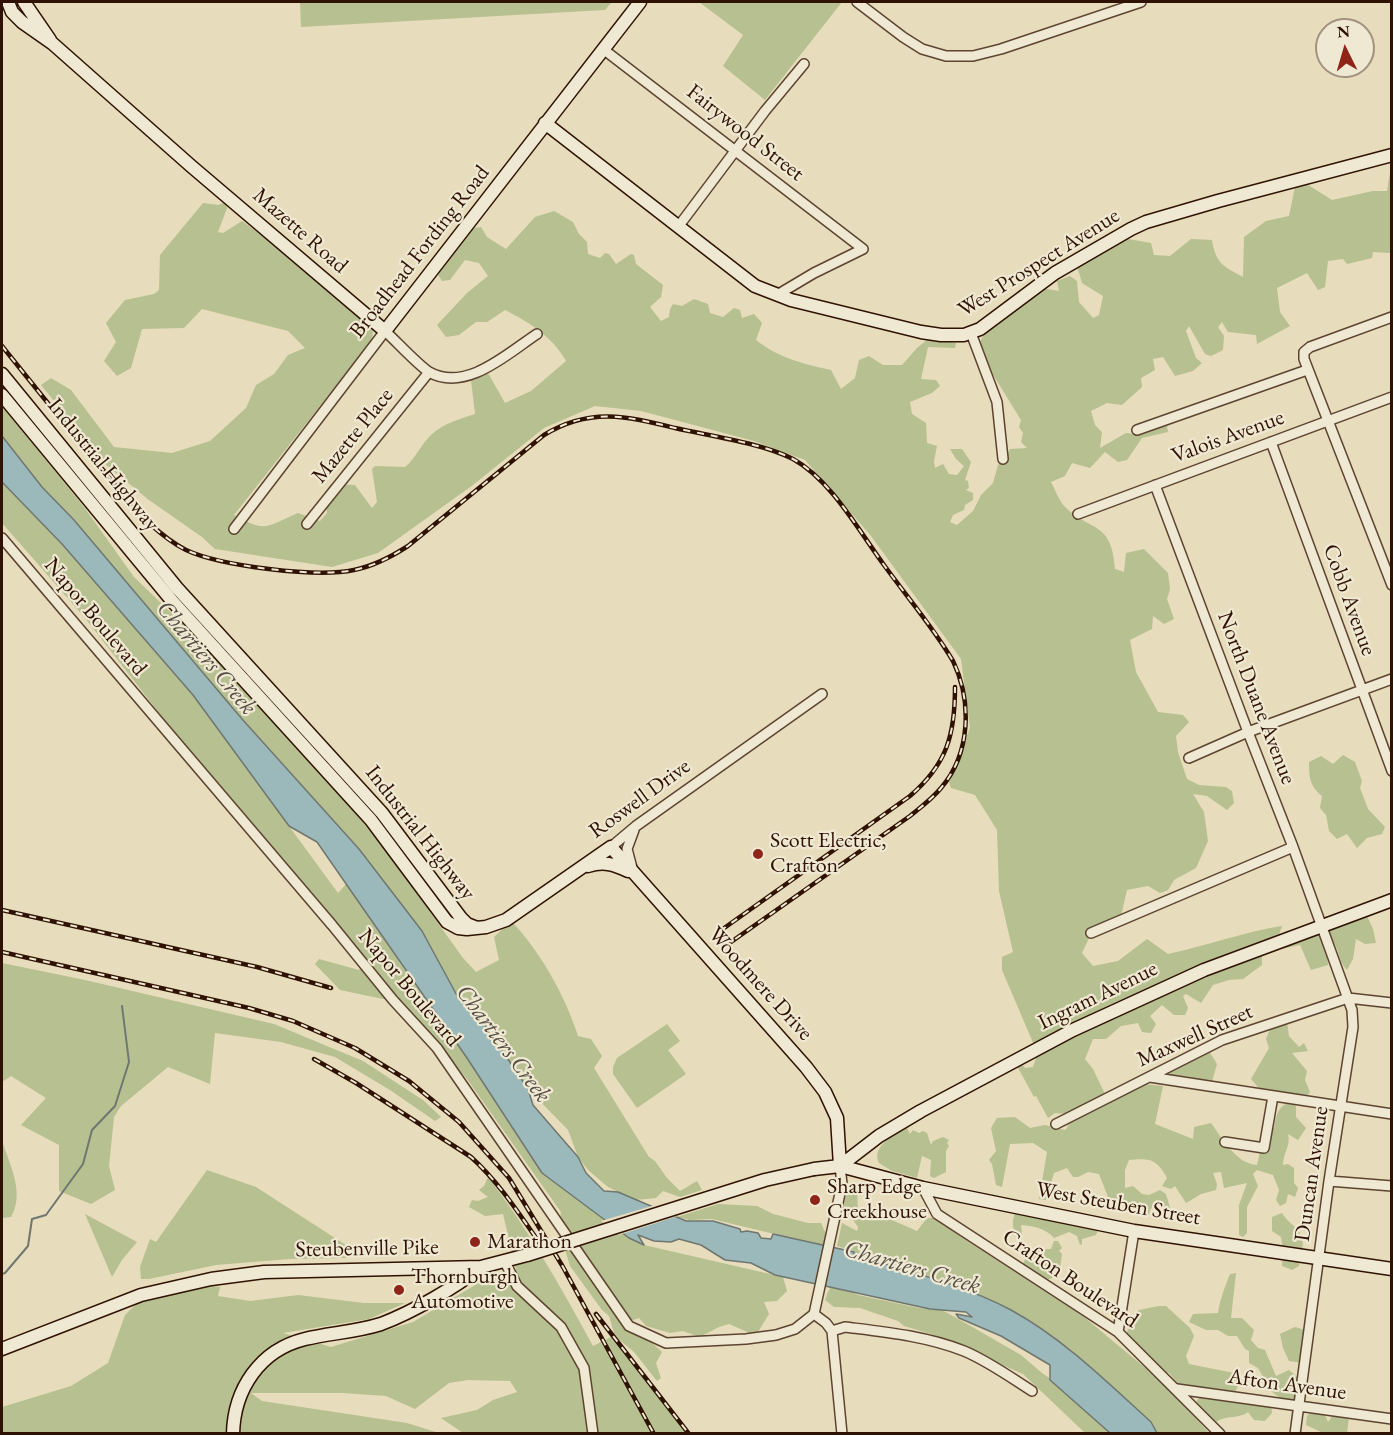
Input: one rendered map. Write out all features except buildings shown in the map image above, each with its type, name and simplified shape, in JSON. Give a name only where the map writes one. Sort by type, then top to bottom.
[{"type":"street","name":"Mazette Road","points":[[8,2],[12,12],[22,22],[52,43],[191,166],[385,331],[429,372]]},
{"type":"street","name":"Mazette Road","points":[[24,2],[52,43]]},
{"type":"street","name":"Broadhead Fording Road","points":[[234,529],[640,2]]},
{"type":"street","points":[[857,2],[922,49],[946,56],[974,56],[1001,49],[1141,2]]},
{"type":"street","name":"Fairywood Street","points":[[603,49],[863,249],[814,273],[777,295]]},
{"type":"street","points":[[678,227],[765,111],[804,64]]},
{"type":"street","name":"West Prospect Avenue","points":[[545,123],[755,286],[777,295],[921,332],[952,336],[980,329],[1055,273],[1146,222],[1392,155]]},
{"type":"street","points":[[1392,317],[1310,347],[1304,352],[1307,370],[1392,585]]},
{"type":"street","points":[[971,333],[997,402],[1003,459]]},
{"type":"street","points":[[429,372],[447,377],[482,371],[537,334]]},
{"type":"street","points":[[1137,430],[1307,370]]},
{"type":"street","name":"Mazette Place","points":[[307,525],[429,372]]},
{"type":"street","name":"Industrial Highway","points":[[2,374],[177,588],[382,813],[461,918],[467,924],[478,928]]},
{"type":"street","name":"Industrial Highway","points":[[2,395],[172,602],[376,826],[447,922],[458,928],[478,928]]},
{"type":"street","name":"Valois Avenue","points":[[1078,514],[1392,397]]},
{"type":"street","name":"Cobb Avenue","points":[[1271,442],[1392,771]]},
{"type":"street","name":"North Duane Avenue","points":[[1155,485],[1322,925]]},
{"type":"street","name":"Napor Boulevard","points":[[2,538],[332,925],[393,1000],[437,1048],[629,1326],[666,1343],[747,1339],[776,1335],[795,1329],[816,1310]]},
{"type":"street","points":[[1189,758],[1248,732],[1392,678]]},
{"type":"street","name":"Roswell Drive","points":[[478,928],[506,920],[822,694]]},
{"type":"street","points":[[634,873],[627,849],[636,826]]},
{"type":"street","name":"Woodmere Drive","points":[[611,847],[806,1067],[825,1092],[837,1118],[840,1166]]},
{"type":"street","points":[[1091,933],[1293,847]]},
{"type":"street","points":[[578,870],[604,863],[634,873]]},
{"type":"street","name":"Ingram Avenue","points":[[840,1166],[879,1136],[1073,1030],[1204,970],[1392,900]]},
{"type":"street","name":"Duncan Avenue","points":[[1295,1434],[1329,1181],[1353,1028],[1352,1010],[1322,925]]},
{"type":"street","name":"Maxwell Street","points":[[1056,1124],[1222,1040],[1348,998],[1392,1003]]},
{"type":"street","points":[[1150,1077],[1392,1114]]},
{"type":"street","points":[[1225,1143],[1264,1148],[1273,1096]]},
{"type":"street","points":[[840,1166],[842,1184],[816,1310],[832,1331],[842,1434]]},
{"type":"street","name":"Steubenville Pike","points":[[2,1349],[141,1295],[212,1279],[264,1272],[481,1267],[527,1256],[765,1180],[814,1169],[840,1166]]},
{"type":"street","name":"West Steuben Street","points":[[840,1166],[923,1188],[1134,1231],[1392,1269]]},
{"type":"street","points":[[1329,1181],[1392,1186]]},
{"type":"street","name":"Crafton Boulevard","points":[[923,1188],[937,1214],[1119,1332],[1220,1434]]},
{"type":"street","points":[[1119,1332],[1134,1231]]},
{"type":"street","points":[[505,1262],[517,1286],[561,1327],[584,1368],[593,1434]]},
{"type":"street","points":[[233,1434],[236,1407],[242,1389],[251,1374],[266,1358],[284,1346],[304,1339],[356,1331],[383,1323],[459,1283],[481,1267]]},
{"type":"street","points":[[832,1331],[845,1327],[880,1331],[964,1351],[1032,1391]]},
{"type":"street","name":"Afton Avenue","points":[[1177,1389],[1392,1419]]},
{"type":"green space","points":[[300,2],[612,2],[605,10],[301,27]]},
{"type":"green space","points":[[699,2],[842,2],[765,100],[723,66],[743,35]]},
{"type":"green space","points":[[1391,167],[1391,253],[1373,252],[1372,258],[1347,264],[1343,259],[1328,261],[1325,287],[1318,290],[1307,273],[1277,288],[1280,312],[1290,326],[1257,344],[1256,335],[1228,332],[1222,322],[1218,327],[1224,336],[1223,350],[1211,356],[1205,354],[1189,326],[1186,331],[1196,358],[1202,363],[1193,371],[1175,376],[1163,357],[1153,359],[1155,370],[1141,378],[1142,387],[1122,405],[1107,403],[1091,411],[1095,425],[1102,432],[1100,448],[1126,433],[1135,434],[1162,425],[1167,426],[1168,432],[1142,438],[1127,460],[1118,462],[1105,452],[1090,468],[1072,463],[1065,476],[1051,482],[1065,507],[1105,535],[1110,543],[1115,569],[1124,572],[1126,553],[1144,549],[1168,573],[1170,589],[1167,599],[1174,619],[1164,624],[1153,616],[1152,629],[1130,640],[1136,672],[1158,712],[1183,715],[1189,722],[1176,736],[1178,752],[1187,779],[1199,785],[1226,787],[1232,791],[1234,803],[1227,810],[1207,796],[1193,794],[1204,812],[1208,841],[1196,868],[1174,880],[1168,890],[1160,893],[1148,886],[1127,890],[1121,916],[1090,936],[1082,953],[1093,966],[1118,961],[1147,939],[1168,954],[1282,926],[1279,935],[1109,1005],[1034,1045],[1002,970],[1002,957],[1013,952],[999,891],[997,830],[975,795],[951,788],[949,782],[970,728],[961,659],[871,536],[805,460],[754,441],[641,411],[595,406],[544,428],[473,485],[378,553],[332,567],[215,549],[105,464],[41,385],[51,378],[71,390],[114,447],[172,453],[210,441],[246,408],[256,385],[274,374],[288,355],[305,348],[288,331],[202,309],[184,328],[142,329],[131,368],[117,376],[104,361],[116,342],[106,323],[125,300],[154,294],[159,290],[160,255],[203,203],[218,205],[226,202],[227,208],[218,232],[223,233],[242,221],[310,273],[373,331],[372,340],[234,515],[260,526],[272,525],[298,513],[320,521],[327,513],[325,492],[331,484],[355,485],[372,508],[377,502],[372,469],[375,466],[405,467],[437,430],[475,414],[471,380],[488,373],[505,403],[531,391],[566,361],[561,352],[540,331],[505,310],[487,322],[476,322],[459,335],[446,337],[437,325],[467,293],[488,276],[479,263],[465,260],[450,280],[442,281],[437,273],[473,228],[481,227],[487,237],[506,249],[535,217],[554,211],[573,222],[579,234],[587,242],[588,254],[600,258],[605,253],[609,254],[616,264],[631,254],[634,255],[636,264],[663,285],[661,297],[650,307],[661,321],[669,317],[673,304],[682,306],[694,299],[708,304],[710,313],[723,317],[734,308],[740,310],[742,318],[754,314],[762,323],[756,340],[792,360],[831,370],[841,389],[855,378],[859,360],[869,356],[883,365],[902,365],[928,339],[956,343],[955,348],[928,347],[921,379],[936,380],[940,386],[932,393],[910,402],[912,414],[926,423],[927,443],[937,446],[935,468],[943,464],[949,474],[957,475],[964,466],[950,449],[962,449],[971,462],[965,480],[968,481],[969,488],[966,490],[973,493],[973,500],[965,505],[964,510],[953,515],[950,522],[957,525],[973,511],[981,495],[993,483],[998,465],[1006,458],[1010,449],[1027,448],[1021,442],[1023,433],[1019,427],[1021,420],[984,360],[978,346],[990,322],[1041,288],[1059,291],[1057,281],[1070,276],[1077,281],[1079,302],[1093,318],[1099,315],[1103,296],[1082,283],[1077,266],[1128,239],[1151,243],[1154,255],[1170,256],[1191,239],[1212,240],[1218,259],[1230,270],[1243,277],[1244,237],[1266,221],[1289,216],[1295,187],[1305,183],[1332,200],[1373,191],[1387,191]]},
{"type":"green space","points":[[2,406],[84,507],[134,577],[196,637],[345,800],[389,855],[463,958],[476,972],[499,960],[494,937],[511,921],[522,933],[551,974],[578,1036],[591,1039],[602,1056],[594,1068],[649,1157],[680,1191],[697,1181],[702,1190],[680,1197],[663,1191],[656,1198],[635,1200],[608,1187],[588,1170],[578,1157],[568,1130],[528,1089],[477,1013],[460,1001],[422,931],[359,849],[242,719],[74,520],[42,487],[2,436]]},
{"type":"green space","points":[[2,482],[62,544],[193,695],[338,893],[347,883],[467,1058],[542,1173],[629,1238],[644,1245],[783,1277],[787,1291],[777,1301],[764,1302],[769,1314],[758,1332],[752,1334],[729,1324],[697,1336],[683,1331],[670,1333],[646,1326],[639,1318],[630,1321],[627,1329],[650,1341],[662,1352],[656,1363],[661,1378],[657,1381],[634,1352],[615,1336],[609,1316],[602,1310],[570,1266],[559,1230],[561,1212],[467,1079],[402,1003],[340,990],[315,964],[319,959],[359,970],[365,959],[227,800],[85,618],[2,523]]},
{"type":"green space","points":[[1343,755],[1355,762],[1362,781],[1360,788],[1368,809],[1385,827],[1382,834],[1367,838],[1357,848],[1347,834],[1337,839],[1329,831],[1326,815],[1320,808],[1322,796],[1315,789],[1310,777],[1309,762],[1321,756],[1333,764]]},
{"type":"green space","points":[[1367,916],[1376,943],[1365,944],[1356,939],[1353,959],[1347,970],[1330,936],[1329,928]]},
{"type":"green space","points":[[1320,933],[1327,952],[1328,965],[1311,970],[1300,945],[1277,950],[1276,946]]},
{"type":"green space","points":[[1262,951],[1262,965],[1243,979],[1213,985],[1201,1003],[1186,994],[1183,996],[1188,1008],[1185,1015],[1174,1015],[1162,1005],[1150,1016],[1156,1024],[1151,1033],[1142,1032],[1138,1023],[1121,1026],[1106,1039],[1093,1039],[1085,1059],[1093,1069],[1105,1094],[1066,1114],[1055,1113],[1048,1118],[1017,1066],[1022,1064],[1025,1068],[1033,1067],[1037,1055],[1097,1022]]},
{"type":"green space","points":[[2,963],[274,1024],[363,1061],[423,1100],[441,1117],[435,1121],[390,1090],[335,1057],[281,1042],[215,1033],[210,1084],[168,1067],[121,1106],[114,1117],[109,1166],[115,1190],[91,1204],[59,1191],[59,1145],[21,1125],[46,1098],[11,1076],[2,1082]]},
{"type":"green space","points":[[1287,1022],[1289,1036],[1299,1047],[1304,1043],[1308,1051],[1292,1053],[1307,1071],[1305,1080],[1310,1092],[1305,1098],[1263,1093],[1251,1079],[1269,1048],[1266,1039],[1271,1027]]},
{"type":"green space","points":[[667,1024],[680,1041],[668,1050],[686,1074],[637,1108],[613,1074],[613,1067],[617,1058]]},
{"type":"green space","points":[[1209,1051],[1217,1064],[1211,1085],[1171,1077],[1170,1071]]},
{"type":"green space","points":[[1144,1084],[1163,1086],[1155,1124],[1193,1139],[1194,1127],[1211,1123],[1236,1155],[1249,1164],[1257,1165],[1265,1130],[1274,1128],[1280,1108],[1291,1102],[1296,1106],[1296,1117],[1306,1128],[1298,1140],[1288,1134],[1283,1161],[1283,1165],[1288,1164],[1294,1168],[1294,1183],[1298,1188],[1295,1197],[1288,1194],[1286,1203],[1280,1206],[1276,1200],[1279,1190],[1273,1175],[1257,1170],[1253,1174],[1258,1186],[1247,1207],[1247,1233],[1243,1237],[1239,1235],[1239,1205],[1247,1183],[1224,1188],[1221,1172],[1213,1173],[1217,1184],[1216,1190],[1201,1194],[1186,1203],[1175,1186],[1171,1189],[1162,1186],[1167,1178],[1156,1163],[1142,1159],[1129,1160],[1125,1170],[1125,1188],[1133,1186],[1142,1194],[1149,1195],[1160,1190],[1166,1194],[1170,1208],[1159,1208],[1154,1205],[1149,1215],[1142,1215],[1135,1201],[1128,1205],[1108,1197],[1099,1174],[1088,1172],[1073,1177],[1067,1168],[1054,1173],[1046,1200],[1039,1199],[1047,1152],[1033,1143],[1010,1144],[1002,1187],[996,1185],[992,1164],[989,1160],[996,1151],[991,1128],[997,1118],[1015,1117],[1030,1128],[1045,1125],[1065,1130],[1069,1122],[1097,1110]]},
{"type":"green space","points":[[906,1126],[910,1134],[913,1130],[927,1133],[931,1145],[933,1141],[943,1137],[949,1140],[946,1151],[946,1172],[934,1178],[930,1176],[931,1160],[922,1156],[917,1178],[892,1171],[879,1163],[877,1153],[887,1139],[886,1137]]},
{"type":"green space","points":[[2,1141],[15,1179],[17,1198],[11,1217],[2,1218]]},
{"type":"green space","points":[[207,1170],[256,1187],[352,1249],[354,1254],[345,1258],[290,1259],[216,1265],[141,1279],[140,1267],[150,1239],[156,1242]]},
{"type":"green space","points":[[488,1177],[544,1259],[593,1346],[611,1337],[686,1433],[463,1433],[441,1418],[477,1410],[493,1400],[517,1392],[510,1381],[468,1380],[449,1383],[415,1409],[386,1396],[343,1393],[251,1393],[262,1401],[407,1423],[439,1433],[2,1433],[2,1407],[71,1386],[108,1363],[125,1315],[142,1298],[196,1284],[220,1287],[218,1296],[250,1301],[298,1295],[364,1303],[405,1303],[369,1319],[283,1333],[331,1347],[413,1322],[487,1278],[502,1278],[520,1294],[503,1214],[485,1216],[469,1207],[472,1200],[478,1201],[488,1197],[479,1190],[484,1186]]},
{"type":"green space","points":[[851,1187],[857,1191],[858,1210],[870,1216],[878,1214],[917,1231],[927,1218],[937,1218],[961,1237],[1084,1317],[1167,1386],[1209,1433],[1157,1433],[1151,1422],[1070,1349],[854,1255],[854,1251],[837,1246],[842,1223],[857,1231],[858,1227],[851,1217],[842,1213],[847,1190]]},
{"type":"green space","points":[[718,1204],[757,1206],[773,1214],[808,1223],[821,1223],[826,1234],[824,1246],[712,1219],[689,1220],[677,1217]]},
{"type":"green space","points":[[1016,1211],[1099,1227],[1096,1235],[1082,1239],[1080,1245],[1077,1236],[1069,1232],[1054,1238],[1039,1228],[1021,1225],[1022,1235],[1019,1240],[1013,1225]]},
{"type":"green space","points":[[1282,1213],[1296,1228],[1303,1242],[1299,1266],[1292,1270],[1282,1266],[1281,1237],[1272,1231],[1272,1217]]},
{"type":"green space","points":[[85,1214],[137,1242],[112,1277]]},
{"type":"green space","points":[[1054,1241],[1058,1241],[1062,1248],[1059,1251],[1062,1254],[1059,1274],[1050,1279],[1035,1279],[1022,1265],[1031,1250],[1051,1249]]},
{"type":"green space","points":[[1236,1273],[1231,1318],[1242,1318],[1254,1330],[1251,1340],[1258,1348],[1265,1350],[1276,1376],[1289,1370],[1304,1383],[1302,1399],[1287,1407],[1283,1400],[1264,1386],[1265,1380],[1258,1368],[1249,1363],[1249,1351],[1245,1349],[1237,1336],[1228,1336],[1218,1330],[1206,1330],[1189,1322],[1193,1314],[1218,1313],[1230,1274]]},
{"type":"green space","points":[[833,1283],[858,1295],[919,1308],[942,1310],[1021,1355],[1116,1433],[1085,1433],[1023,1374],[931,1334],[904,1326],[898,1321],[860,1308],[834,1307],[825,1300]]},
{"type":"green space","points":[[1166,1306],[1190,1328],[1194,1336],[1186,1356],[1189,1364],[1239,1374],[1240,1382],[1235,1392],[1192,1388],[1177,1383],[1169,1373],[1165,1373],[1126,1336],[1130,1322],[1139,1310]]},
{"type":"green space","points":[[1295,1327],[1305,1330],[1303,1363],[1289,1361],[1283,1348],[1280,1334]]},
{"type":"green space","points":[[1200,1396],[1271,1405],[1272,1413],[1265,1421],[1254,1420],[1248,1412],[1216,1422],[1204,1413],[1196,1402]]},
{"type":"green space","points":[[1312,1411],[1324,1413],[1328,1422],[1333,1415],[1349,1417],[1347,1433],[1323,1433],[1306,1425],[1307,1416]]},
{"type":"water","points":[[2,436],[42,487],[74,520],[242,719],[359,849],[422,931],[460,1001],[477,1013],[528,1089],[533,1105],[578,1157],[586,1173],[604,1191],[618,1192],[686,1221],[713,1221],[740,1229],[741,1232],[758,1233],[761,1238],[771,1239],[773,1234],[854,1252],[854,1255],[934,1279],[992,1301],[1030,1321],[1067,1348],[1151,1422],[1157,1433],[1110,1433],[1050,1380],[1050,1365],[1001,1336],[959,1318],[956,1314],[972,1317],[966,1312],[930,1309],[775,1275],[751,1263],[725,1260],[701,1245],[679,1239],[671,1242],[654,1241],[638,1235],[644,1245],[629,1238],[542,1173],[467,1058],[317,842],[289,826],[193,695],[62,544],[2,482]]},
{"type":"pier","points":[[655,1205],[681,1215],[619,1235],[601,1221]]},
{"type":"waterway","points":[[2,1274],[28,1246],[32,1219],[46,1215],[83,1164],[92,1130],[115,1106],[129,1062],[122,1006]]},
{"type":"railway","points":[[2,346],[84,448],[149,523],[166,538],[201,556],[269,569],[338,572],[375,564],[408,546],[544,435],[577,420],[608,416],[640,420],[736,440],[780,453],[807,468],[843,507],[953,661],[963,693],[965,710],[963,743],[951,774],[926,803],[731,942]]},
{"type":"railway","points":[[720,931],[910,796],[923,784],[940,760],[951,734],[955,687]]},
{"type":"railway","points":[[2,910],[257,967],[331,988]]},
{"type":"railway","points":[[2,952],[249,1008],[293,1021],[355,1048],[409,1081],[459,1122],[509,1178],[563,1267],[654,1434]]},
{"type":"railway","points":[[314,1059],[356,1083],[471,1157],[502,1190],[546,1252]]},
{"type":"railway","points":[[596,1314],[689,1434]]},
{"type":"place","name":"Scott Electric, Crafton","points":[[758,854]]},
{"type":"place","name":"Sharp Edge Creekhouse","points":[[815,1200]]},
{"type":"place","name":"Marathon","points":[[475,1242]]},
{"type":"place","name":"Thornburgh Automotive","points":[[399,1290]]},
{"type":"water label","name":"Chartiers Creek","points":[[206,658]]},
{"type":"water label","name":"Chartiers Creek","points":[[503,1044]]},
{"type":"water label","name":"Chartiers Creek","points":[[912,1268]]}]
